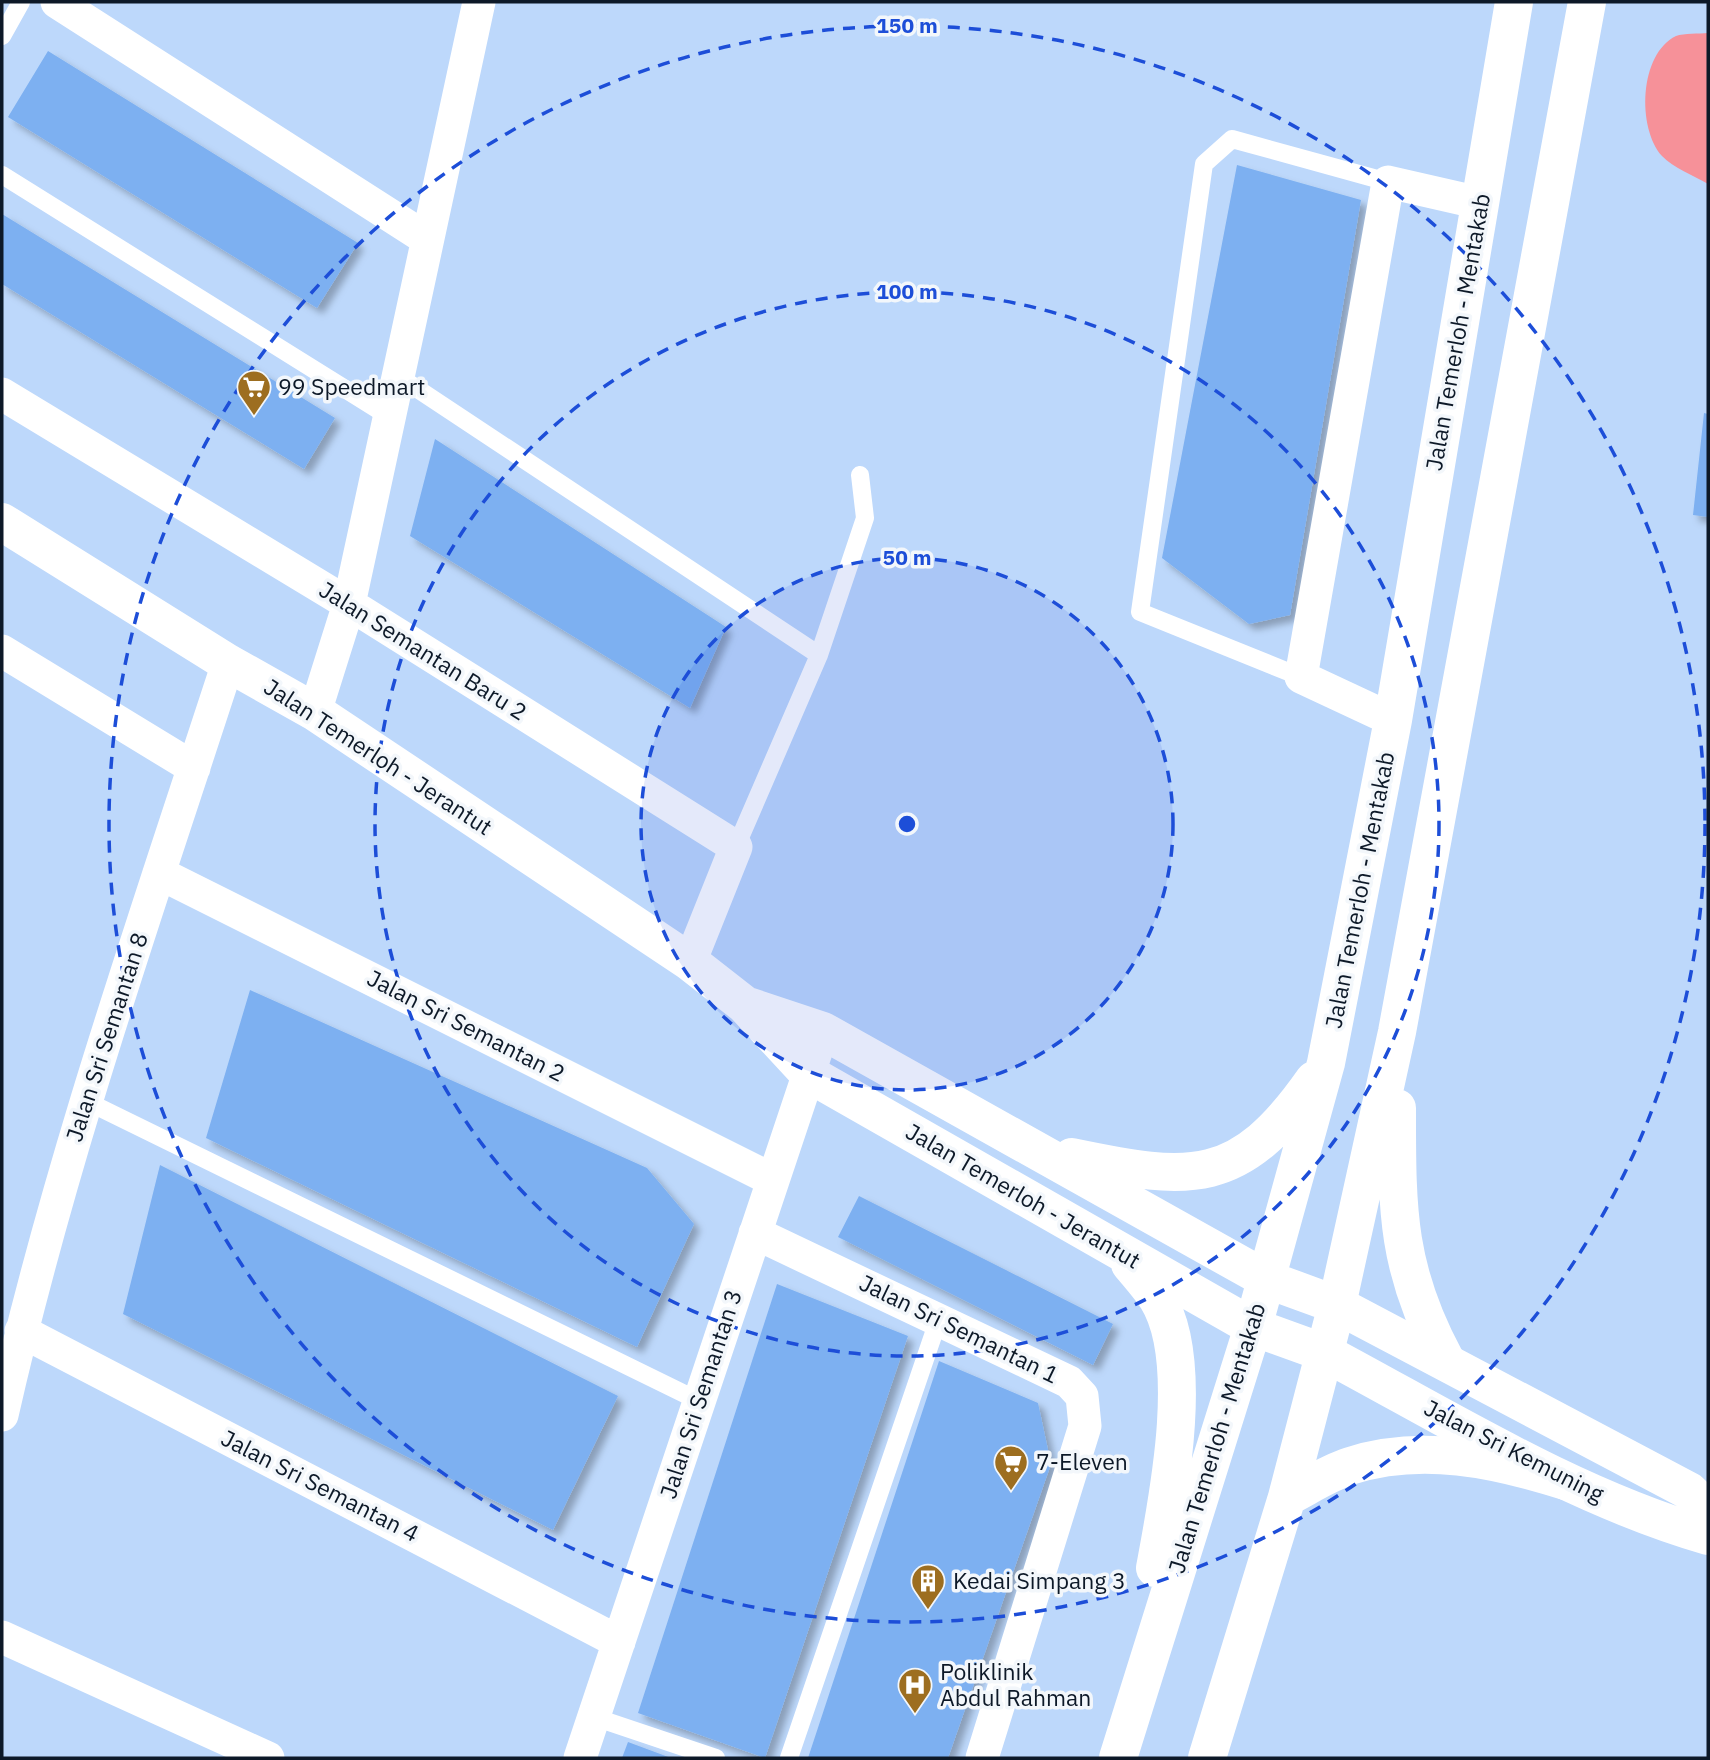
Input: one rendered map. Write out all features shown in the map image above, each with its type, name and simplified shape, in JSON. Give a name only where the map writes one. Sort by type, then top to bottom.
[{"type":"main road","name":"Jalan Temerloh - Mentakab","points":[[1120,1750],[1253,1327],[1326,1063],[1393,720],[1514,2]]},
{"type":"main road","points":[[1207,1758],[1287,1497],[1325,1353],[1397,1032],[1587,2]]},
{"type":"main road","name":"Jalan Temerloh - Jerantut","points":[[2,522],[228,663],[315,712],[690,961],[745,1005],[809,1074],[1253,1327],[1325,1353]]},
{"type":"main road","name":"Jalan Temerloh - Jerantut","points":[[745,1005],[823,1031],[1266,1279],[1337,1305]]},
{"type":"main road","points":[[1397,1032],[1397,1200],[1404,1257],[1426,1325],[1444,1359]]},
{"type":"main road","points":[[1036,1150],[1118,1167],[1174,1174],[1228,1163],[1248,1154],[1269,1137],[1326,1063]]},
{"type":"main road","points":[[1119,1250],[1158,1299],[1169,1329],[1178,1414],[1165,1515],[1120,1750]]},
{"type":"main road","name":"Jalan Sri Kemuning","points":[[1337,1305],[1444,1359],[1689,1491],[1708,1509]]},
{"type":"main road","name":"Jalan Sri Kemuning","points":[[1325,1353],[1566,1481],[1674,1527],[1708,1536]]},
{"type":"main road","points":[[1287,1497],[1349,1466],[1420,1455],[1467,1457],[1508,1463],[1566,1481]]},
{"type":"street","points":[[57,2],[427,239]]},
{"type":"street","points":[[315,712],[349,604],[479,2]]},
{"type":"street","points":[[1393,720],[1301,677],[1388,182],[1480,203]]},
{"type":"street","name":"Jalan Semantan Baru 2","points":[[2,394],[349,604],[736,848]]},
{"type":"street","points":[[2,651],[194,768]]},
{"type":"street","name":"Jalan Sri Semantan 8","points":[[2,1415],[21,1331],[84,1100],[228,663]]},
{"type":"street","points":[[690,961],[736,848]]},
{"type":"street","name":"Jalan Sri Semantan 2","points":[[159,873],[773,1180]]},
{"type":"street","name":"Jalan Sri Semantan 3","points":[[580,1758],[823,1031]]},
{"type":"street","name":"Jalan Sri Semantan 1","points":[[755,1233],[1069,1382],[1082,1396],[1085,1426],[982,1758]]},
{"type":"street","name":"Jalan Sri Semantan 4","points":[[21,1331],[619,1642]]},
{"type":"street","points":[[2,1637],[268,1758]]},
{"type":"lane","points":[[2,36],[21,2]]},
{"type":"lane","points":[[1301,677],[1140,612],[1204,164],[1233,139],[1388,182]]},
{"type":"lane","points":[[2,175],[390,417]]},
{"type":"lane","points":[[398,376],[819,655]]},
{"type":"lane","points":[[736,848],[819,655],[865,519],[860,475]]},
{"type":"lane","points":[[84,1100],[699,1401]]},
{"type":"lane","points":[[789,1758],[939,1318]]},
{"type":"lane","points":[[594,1717],[716,1758]]},
{"type":"shaded area","points":[[1708,33],[1708,184],[1662,156],[1648,128],[1646,92],[1655,58],[1664,45],[1679,35]]},
{"type":"building","points":[[48,51],[358,243],[317,308],[8,117]]},
{"type":"building","points":[[1237,165],[1361,200],[1290,615],[1249,624],[1162,558]]},
{"type":"building","points":[[2,214],[335,418],[304,469],[2,284]]},
{"type":"building","points":[[1704,413],[1708,414],[1708,517],[1693,515]]},
{"type":"building","points":[[435,439],[726,627],[690,708],[410,536]]},
{"type":"building","points":[[250,990],[647,1168],[694,1224],[637,1347],[206,1138]]},
{"type":"building","points":[[160,1165],[618,1396],[553,1530],[123,1314]]},
{"type":"building","points":[[859,1196],[1113,1324],[1093,1365],[838,1237]]},
{"type":"building","points":[[777,1284],[908,1336],[765,1758],[638,1713]]},
{"type":"building","name":"Kedai Simpang 3","points":[[939,1361],[1038,1403],[1051,1464],[948,1758],[808,1758]]},
{"type":"building","points":[[628,1742],[671,1758],[622,1758]]},
{"type":"place","name":"99 Speedmart","points":[[254,417]]},
{"type":"place","name":"7-Eleven","points":[[1011,1492]]},
{"type":"place","name":"Kedai Simpang 3","points":[[928,1611]]},
{"type":"place","name":"Poliklinik Abdul Rahman","points":[[915,1715]]}]
